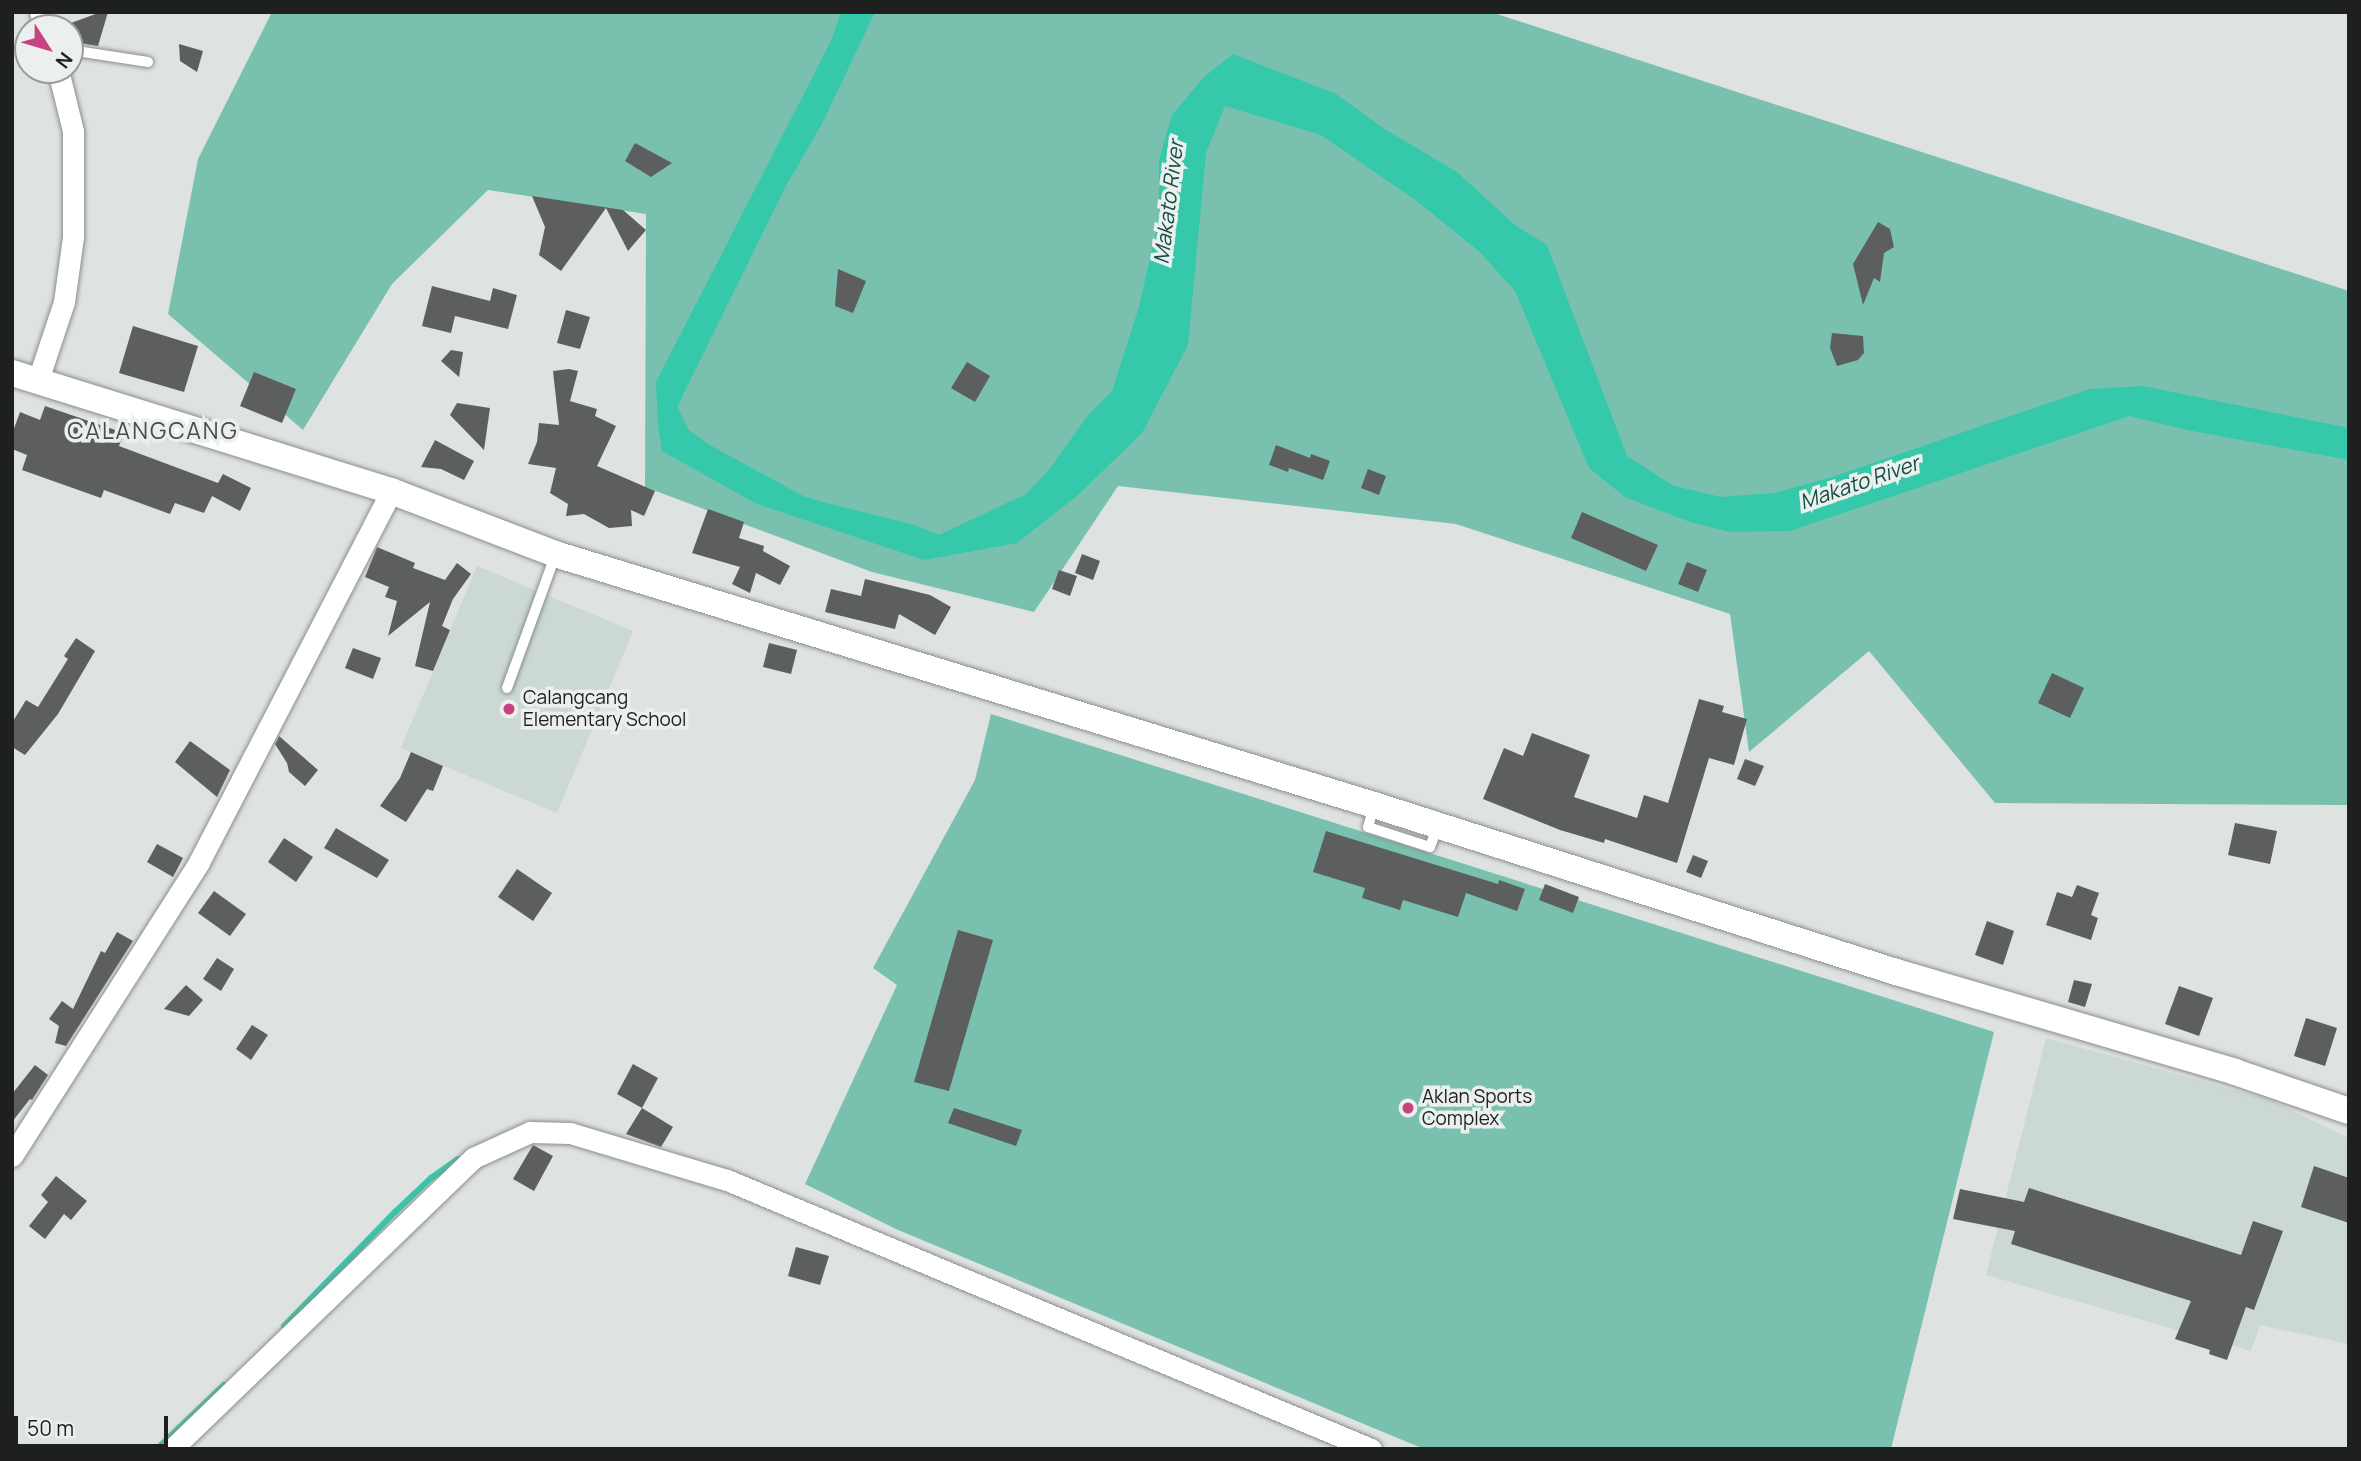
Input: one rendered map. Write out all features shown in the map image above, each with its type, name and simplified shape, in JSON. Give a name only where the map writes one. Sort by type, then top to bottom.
[{"type":"street","points":[[38,380],[64,302],[73,237],[74,131],[62,84]]},
{"type":"street","points":[[12,373],[391,491],[555,554],[1374,805],[1896,972],[2235,1072],[2349,1111]]},
{"type":"street","points":[[12,1156],[199,862],[391,491]]},
{"type":"street","points":[[172,1449],[473,1158],[530,1132],[570,1133],[727,1180],[1371,1449]]},
{"type":"lane","points":[[84,52],[148,62]]},
{"type":"lane","points":[[507,688],[555,554]]},
{"type":"shaded area","points":[[272,12],[1491,12],[2349,291],[2349,805],[1995,803],[1869,651],[1749,752],[1730,614],[1456,524],[1118,486],[1034,612],[872,572],[645,487],[646,214],[488,190],[392,284],[303,430],[168,314],[198,159]]},
{"type":"shaded area","name":"Calangcang Elementary School","points":[[477,566],[633,631],[557,813],[401,748]]},
{"type":"shaded area","name":"Aklan Sports Complex","points":[[991,714],[1994,1032],[1891,1449],[1424,1449],[898,1230],[805,1184],[897,985],[873,968],[975,780]]},
{"type":"shaded area","points":[[2046,1038],[2270,1100],[2349,1138],[2349,1344],[2260,1325],[2251,1351],[1986,1275]]},
{"type":"water","name":"Makato River","points":[[841,12],[875,12],[822,124],[787,184],[677,407],[689,430],[708,444],[803,496],[819,501],[915,525],[939,535],[1026,494],[1048,471],[1089,414],[1112,391],[1139,307],[1159,218],[1159,160],[1172,115],[1204,77],[1233,54],[1336,94],[1386,130],[1457,172],[1515,225],[1547,245],[1627,456],[1674,486],[1721,497],[1774,493],[1829,478],[2090,389],[2143,386],[2349,428],[2349,460],[2187,430],[2129,416],[1790,531],[1730,532],[1690,522],[1625,497],[1589,468],[1515,291],[1480,252],[1414,199],[1321,135],[1225,106],[1206,153],[1188,345],[1142,433],[1078,495],[1017,543],[924,560],[757,504],[662,451],[658,426],[656,382],[831,41]]},
{"type":"building","points":[[108,12],[98,46],[84,44],[84,18]]},
{"type":"building","points":[[179,44],[203,51],[197,72],[180,61]]},
{"type":"building","points":[[635,143],[672,163],[651,177],[625,161]]},
{"type":"building","points":[[532,196],[623,210],[646,230],[628,251],[606,208],[561,271],[539,255],[545,227]]},
{"type":"building","points":[[1878,222],[1890,229],[1894,247],[1884,253],[1880,282],[1874,278],[1863,305],[1853,264]]},
{"type":"building","points":[[838,269],[866,281],[853,313],[835,306]]},
{"type":"building","points":[[432,286],[490,301],[493,288],[517,295],[508,329],[455,316],[451,333],[422,326]]},
{"type":"building","points":[[566,310],[590,317],[580,349],[557,343]]},
{"type":"building","points":[[133,326],[198,346],[184,392],[119,373]]},
{"type":"building","points":[[1832,333],[1863,336],[1864,353],[1858,360],[1837,366],[1830,348]]},
{"type":"building","points":[[451,350],[463,352],[459,377],[441,361]]},
{"type":"building","points":[[967,362],[990,376],[975,402],[951,388]]},
{"type":"building","points":[[553,371],[578,371],[570,401],[597,409],[595,416],[616,426],[597,466],[655,491],[644,516],[631,510],[632,526],[609,528],[584,514],[566,516],[568,504],[550,493],[556,468],[528,464],[537,442],[539,423],[559,425]]},
{"type":"building","points":[[254,372],[296,389],[282,423],[240,406]]},
{"type":"building","points":[[457,403],[490,408],[484,450],[450,415]]},
{"type":"building","points":[[45,406],[124,433],[119,446],[218,483],[223,474],[251,488],[240,511],[212,496],[204,513],[175,503],[170,514],[104,490],[101,498],[22,470],[27,455],[12,449],[12,434],[20,412],[40,420]]},
{"type":"building","points":[[435,440],[474,461],[464,480],[441,469],[421,467]]},
{"type":"building","points":[[1276,445],[1310,458],[1311,454],[1330,461],[1323,480],[1289,468],[1288,472],[1269,465]]},
{"type":"building","points":[[1368,469],[1386,476],[1379,495],[1361,488]]},
{"type":"building","points":[[708,509],[744,522],[739,538],[764,546],[763,551],[790,566],[780,585],[756,573],[750,593],[732,584],[740,567],[692,553]]},
{"type":"building","points":[[1582,512],[1658,545],[1646,571],[1571,538]]},
{"type":"building","points":[[377,547],[415,563],[413,568],[445,580],[457,563],[471,574],[453,599],[442,626],[450,630],[433,671],[415,666],[430,602],[388,636],[397,601],[385,597],[389,587],[365,577]]},
{"type":"building","points":[[1082,554],[1100,561],[1093,580],[1075,573]]},
{"type":"building","points":[[1687,562],[1707,570],[1698,592],[1678,584]]},
{"type":"building","points":[[1059,570],[1077,576],[1070,596],[1052,589]]},
{"type":"building","points":[[865,579],[930,595],[951,607],[935,635],[899,614],[895,629],[825,612],[831,589],[861,596]]},
{"type":"building","points":[[76,638],[95,651],[58,714],[25,755],[12,747],[12,723],[26,700],[38,707],[68,659],[64,656]]},
{"type":"building","points":[[769,643],[797,650],[791,674],[763,667]]},
{"type":"building","points":[[353,648],[381,658],[373,679],[345,668]]},
{"type":"building","points":[[2052,673],[2084,688],[2070,718],[2038,703]]},
{"type":"building","points":[[1699,699],[1724,706],[1722,712],[1747,719],[1734,765],[1709,758],[1677,863],[1605,839],[1604,843],[1560,830],[1483,799],[1504,748],[1523,756],[1532,733],[1590,755],[1574,797],[1637,818],[1644,795],[1668,803]]},
{"type":"building","points":[[279,736],[318,770],[305,786],[289,772],[287,763],[275,744]]},
{"type":"building","points":[[190,741],[230,770],[217,797],[175,762]]},
{"type":"building","points":[[411,752],[443,766],[433,791],[427,789],[406,822],[380,806],[400,778]]},
{"type":"building","points":[[1745,759],[1764,766],[1755,786],[1737,779]]},
{"type":"building","points":[[2235,823],[2277,831],[2270,864],[2228,855]]},
{"type":"building","points":[[336,828],[389,860],[377,878],[324,848]]},
{"type":"building","points":[[1326,831],[1498,884],[1499,880],[1525,889],[1517,911],[1466,893],[1458,917],[1403,900],[1400,910],[1362,898],[1365,888],[1313,872]]},
{"type":"building","points":[[284,838],[313,857],[296,882],[268,862]]},
{"type":"building","points":[[157,844],[183,858],[173,877],[147,862]]},
{"type":"building","points":[[1693,855],[1708,861],[1701,878],[1686,872]]},
{"type":"building","points":[[517,869],[552,893],[533,921],[498,897]]},
{"type":"building","points":[[1545,884],[1579,897],[1573,913],[1539,900]]},
{"type":"building","points":[[2077,885],[2099,893],[2091,915],[2098,918],[2091,940],[2046,925],[2057,892],[2072,897]]},
{"type":"building","points":[[214,891],[246,914],[230,936],[198,913]]},
{"type":"building","points":[[1987,921],[2014,931],[2003,965],[1975,955]]},
{"type":"building","points":[[958,930],[993,940],[949,1091],[914,1082]]},
{"type":"building","points":[[117,932],[133,941],[66,1046],[55,1043],[59,1026],[49,1019],[62,1001],[73,1009],[101,951],[105,953]]},
{"type":"building","points":[[217,958],[234,969],[221,991],[203,979]]},
{"type":"building","points":[[2074,980],[2092,984],[2085,1007],[2068,1002]]},
{"type":"building","points":[[186,985],[203,1000],[189,1016],[164,1009]]},
{"type":"building","points":[[2179,986],[2213,998],[2199,1036],[2165,1024]]},
{"type":"building","points":[[2306,1018],[2337,1028],[2325,1066],[2294,1056]]},
{"type":"building","points":[[252,1025],[268,1035],[251,1060],[236,1049]]},
{"type":"building","points":[[633,1064],[658,1078],[642,1108],[617,1094]]},
{"type":"building","points":[[35,1065],[48,1075],[32,1100],[30,1099],[12,1122],[12,1094]]},
{"type":"building","points":[[642,1108],[673,1127],[661,1147],[626,1134]]},
{"type":"building","points":[[954,1108],[1022,1130],[1016,1146],[948,1123]]},
{"type":"building","points":[[533,1145],[553,1156],[534,1191],[513,1179]]},
{"type":"building","points":[[2314,1166],[2349,1178],[2349,1223],[2301,1207]]},
{"type":"building","points":[[56,1176],[87,1201],[71,1220],[64,1214],[45,1239],[29,1226],[48,1202],[41,1195]]},
{"type":"building","points":[[2029,1188],[2241,1255],[2253,1221],[2283,1231],[2254,1310],[2246,1307],[2227,1360],[2209,1354],[2210,1350],[2175,1339],[2191,1301],[2011,1244],[2015,1231],[1953,1219],[1960,1189],[2024,1202]]},
{"type":"building","points":[[796,1247],[829,1256],[820,1285],[788,1276]]},
{"type":"waterway","points":[[284,1326],[395,1212],[431,1178],[458,1159]]},
{"type":"waterway","points":[[157,1449],[224,1385]]},
{"type":"place","name":"Calangcang Elementary School","points":[[509,709]]},
{"type":"place","name":"Aklan Sports Complex","points":[[1408,1108]]},
{"type":"district","name":"CALANGCANG","points":[[153,430]]}]
